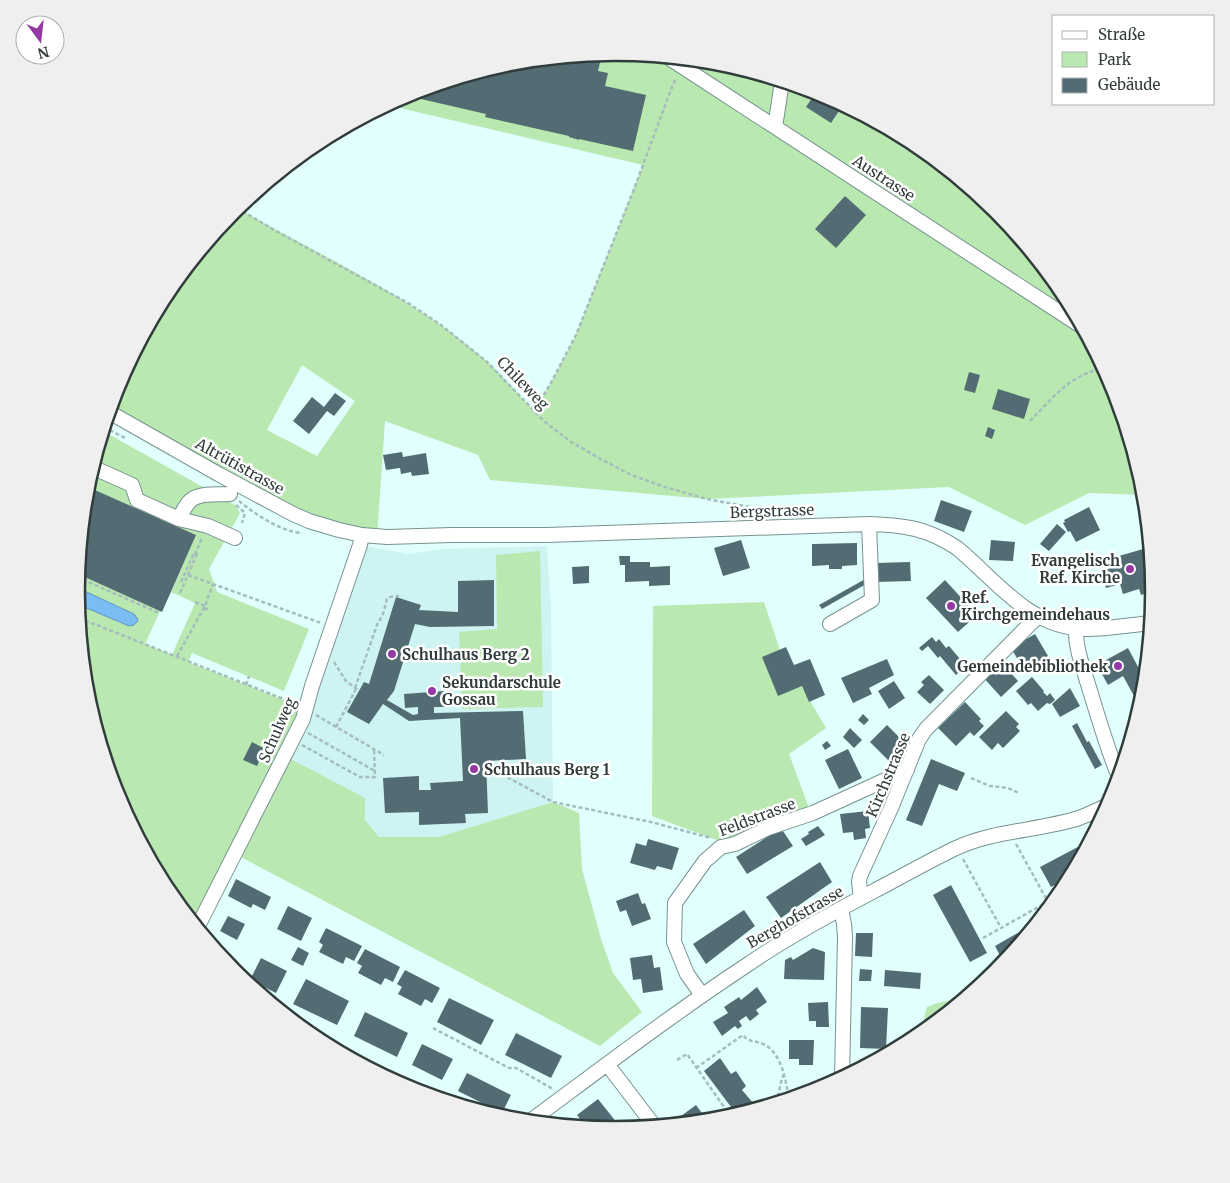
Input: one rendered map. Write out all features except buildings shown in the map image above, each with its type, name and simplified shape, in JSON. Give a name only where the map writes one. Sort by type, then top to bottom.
[{"type":"street","name":"Austrasse","points":[[683,67],[1069,318]]},
{"type":"street","points":[[776,127],[781,88]]},
{"type":"street","name":"Altrütistrasse","points":[[115,415],[293,514],[339,530],[362,535]]},
{"type":"street","points":[[99,470],[132,485],[137,500],[180,519],[208,526],[234,538]]},
{"type":"street","points":[[180,519],[187,504],[193,499],[207,495],[234,497]]},
{"type":"street","points":[[830,624],[872,600],[869,524]]},
{"type":"street","name":"Bergstrasse","points":[[362,535],[387,537],[547,535],[869,524],[887,525],[920,529],[945,540],[967,556],[1016,601],[1038,616],[1058,625],[1096,629],[1144,624]]},
{"type":"street","name":"Schulweg","points":[[200,922],[296,734],[306,709],[362,535]]},
{"type":"street","name":"Kirchstrasse","points":[[861,898],[860,876],[892,808],[919,739],[926,729],[1038,616]]},
{"type":"street","points":[[1076,628],[1078,649],[1115,767]]},
{"type":"street","name":"Feldstrasse","points":[[702,995],[687,974],[674,942],[675,903],[705,861],[721,847],[735,844],[768,828],[813,813],[907,770]]},
{"type":"street","name":"Berghofstrasse","points":[[538,1116],[702,995],[772,948],[861,898],[957,847],[982,838],[1078,818],[1098,810]]},
{"type":"street","points":[[841,909],[845,937],[842,1070]]},
{"type":"street","points":[[607,1064],[651,1121]]},
{"type":"path","points":[[534,412],[576,335],[672,87],[683,67]]},
{"type":"path","name":"Chileweg","points":[[245,212],[408,303],[441,325],[486,361],[512,386],[534,412],[551,426],[578,446],[617,468],[665,487],[707,499],[784,514]]},
{"type":"path","points":[[1030,421],[1076,378],[1090,371],[1097,370]]},
{"type":"path","points":[[234,497],[235,504],[245,513],[242,523]]},
{"type":"path","points":[[180,582],[208,526]]},
{"type":"path","points":[[180,593],[197,554],[195,554]]},
{"type":"path","points":[[188,575],[332,627]]},
{"type":"path","points":[[85,581],[159,613]]},
{"type":"path","points":[[176,657],[204,607],[213,584]]},
{"type":"path","points":[[336,726],[356,690],[387,599],[390,596],[399,596]]},
{"type":"path","points":[[195,602],[210,610]]},
{"type":"path","points":[[86,621],[306,709],[384,755]]},
{"type":"path","points":[[325,649],[342,676],[356,690]]},
{"type":"path","points":[[246,685],[249,676]]},
{"type":"path","points":[[296,734],[360,777],[375,777],[374,749]]},
{"type":"path","points":[[296,734],[375,771]]},
{"type":"path","points":[[496,771],[554,802],[669,826],[713,839],[721,847]]},
{"type":"path","points":[[971,778],[992,787],[1008,788],[1019,793]]},
{"type":"path","points":[[1010,832],[1047,899]]},
{"type":"path","points":[[957,847],[1001,928]]},
{"type":"path","points":[[983,938],[1042,905]]},
{"type":"path","points":[[433,1028],[509,1068],[516,1068],[565,1096]]},
{"type":"path","points":[[696,1068],[743,1035],[747,1040],[764,1044],[771,1049],[780,1063],[788,1093]]},
{"type":"path","points":[[677,1060],[687,1054],[726,1110]]},
{"type":"path","points":[[778,1096],[784,1074]]},
{"type":"shaded area","name":"Sekundarschule Gossau","points":[[360,545],[408,554],[443,549],[547,546],[551,607],[553,802],[439,837],[379,837],[365,820],[285,756]]},
{"type":"green space","points":[[615,61],[650,62],[718,71],[785,89],[850,116],[910,151],[965,193],[1014,242],[1036,269],[1056,297],[1091,357],[1117,421],[1136,495],[1089,493],[1025,525],[949,487],[707,499],[490,480],[478,455],[385,421],[377,537],[339,530],[115,415],[139,357],[174,297],[216,242],[245,212],[380,286],[435,321],[487,362],[535,411],[576,335],[643,165],[399,108],[445,89],[512,71],[580,62]],"holes":[[[302,365],[355,401],[317,456],[267,430]]]},
{"type":"green space","points":[[109,434],[235,505],[240,513],[209,569],[217,592],[309,629],[284,691],[192,653],[188,662],[306,709],[285,756],[365,798],[365,820],[379,837],[439,837],[553,802],[579,813],[582,869],[601,939],[613,973],[642,1012],[600,1046],[235,854],[200,922],[174,886],[139,826],[113,762],[103,729],[89,661],[85,592],[85,577],[160,611],[145,644],[172,655],[195,603],[171,592],[196,535],[95,490]]},
{"type":"green space","points":[[540,551],[543,707],[462,709],[459,632],[497,629],[496,555]]},
{"type":"green space","points":[[764,602],[780,650],[826,728],[789,754],[809,808],[760,825],[722,842],[652,816],[653,606]]},
{"type":"green space","points":[[953,1000],[924,1022],[927,1007]]},
{"type":"water","points":[[85,591],[134,614],[138,621],[134,625],[129,626],[85,608]]},
{"type":"place","name":"Evangelisch Ref. Kirche","points":[[1130,569]]},
{"type":"place","name":"Ref. Kirchgemeindehaus","points":[[951,606]]},
{"type":"place","name":"Schulhaus Berg 2","points":[[392,654]]},
{"type":"place","name":"Gemeindebibliothek","points":[[1118,666]]},
{"type":"place","name":"Sekundarschule Gossau","points":[[432,691]]},
{"type":"place","name":"Schulhaus Berg 1","points":[[474,769]]}]
